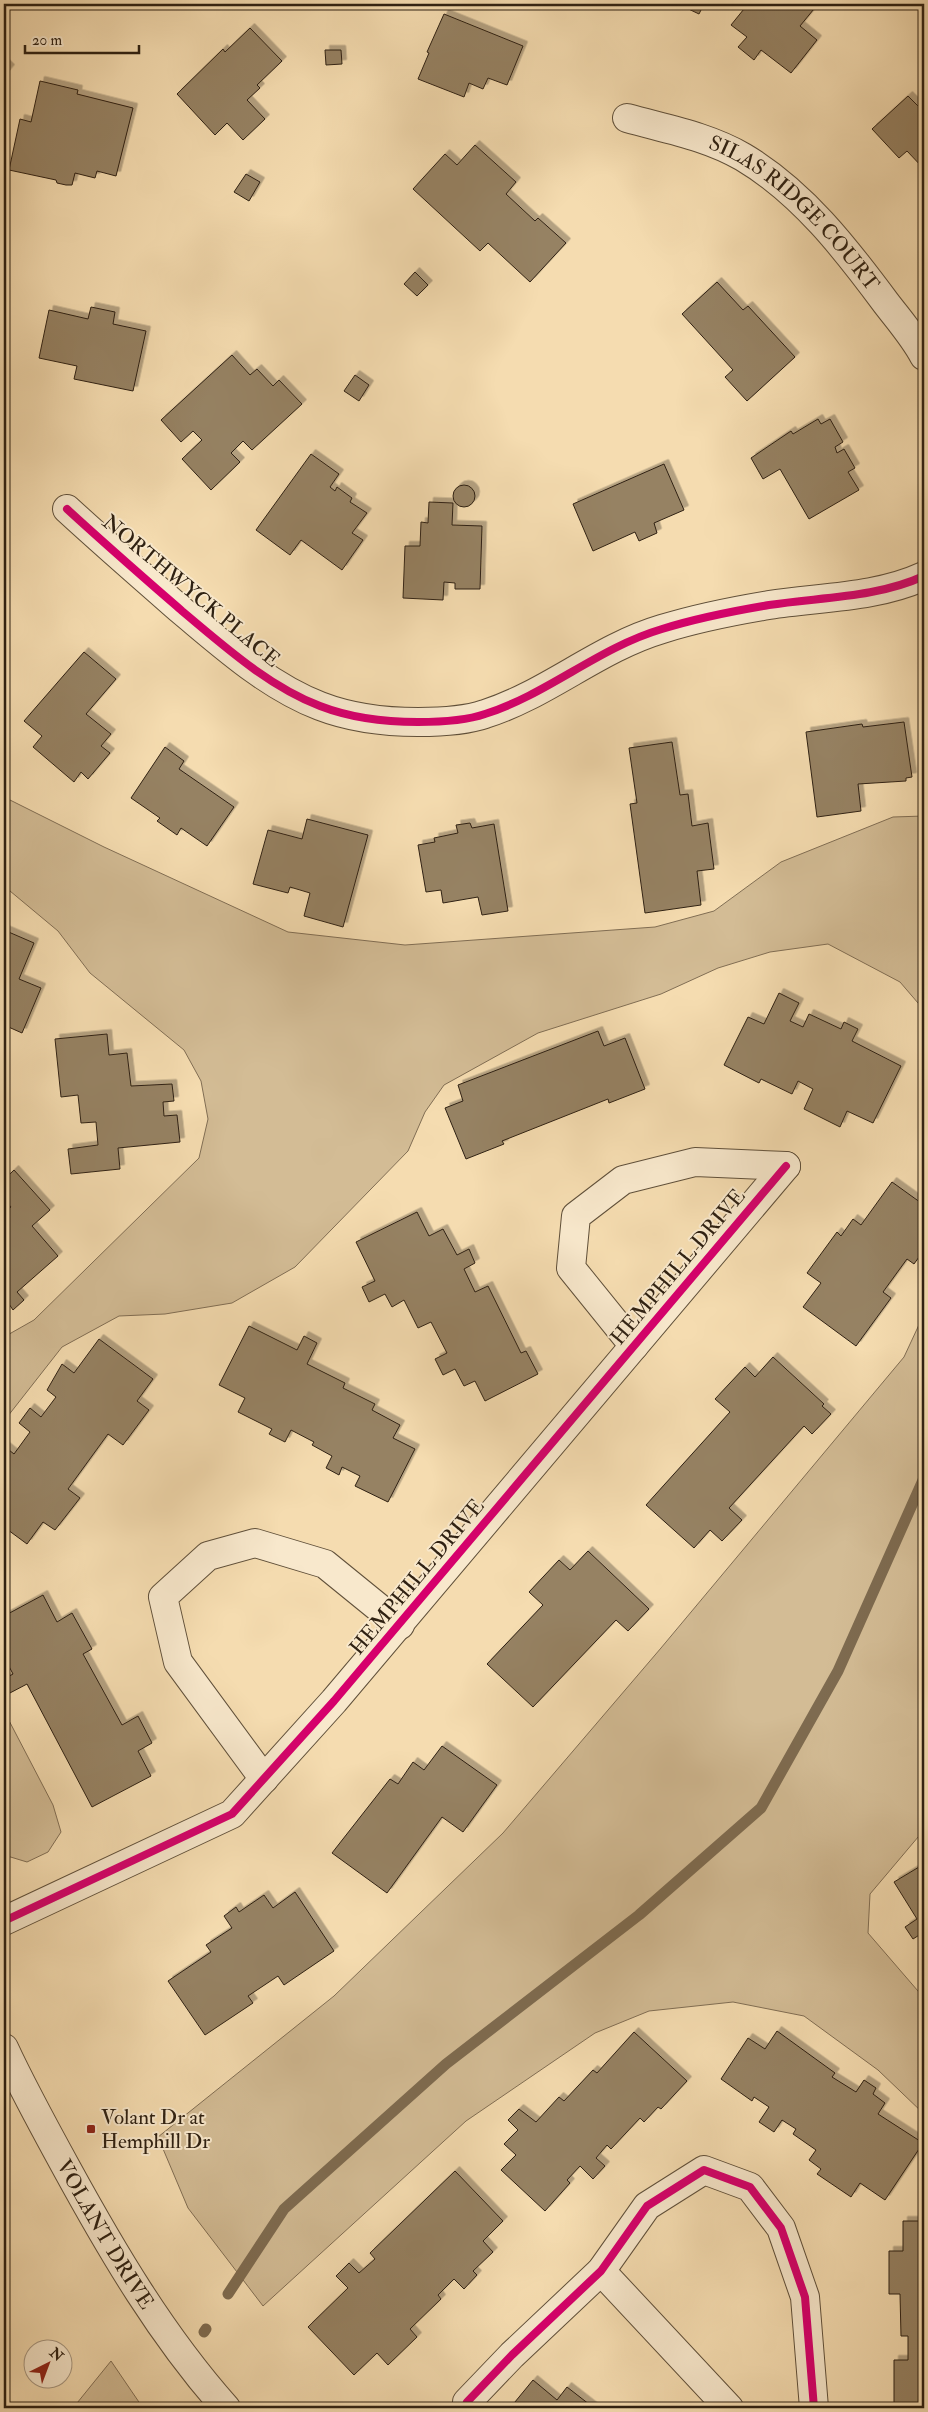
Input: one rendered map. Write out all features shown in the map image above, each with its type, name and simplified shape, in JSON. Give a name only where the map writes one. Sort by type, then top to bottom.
[{"type":"street","name":"SILAS RIDGE COURT","points":[[627,118],[703,139],[742,156],[769,175],[795,196],[848,252],[924,356]]},
{"type":"street","name":"NORTHWYCK PLACE","points":[[67,510],[220,643],[272,682],[319,706],[359,718],[403,722],[436,722],[483,715],[518,701],[612,648],[659,630],[699,618],[769,605],[853,595],[905,585],[924,576]]},
{"type":"street","name":"HEMPHILL DRIVE","points":[[4,1920],[232,1814],[334,1702],[786,1166],[695,1162],[623,1180],[576,1216],[571,1268],[634,1346]]},
{"type":"street","points":[[264,1779],[178,1662],[163,1596],[208,1556],[255,1543],[325,1564],[400,1624]]},
{"type":"street","name":"VOLANT DRIVE","points":[[4,2048],[12,2089],[86,2203],[152,2315],[226,2408]]},
{"type":"street","points":[[467,2402],[512,2355],[601,2271],[647,2206],[704,2170],[750,2187],[781,2228],[805,2297],[814,2408]]},
{"type":"street","points":[[601,2271],[729,2408]]},
{"type":"shaded area","points":[[4,797],[104,847],[288,932],[405,945],[655,927],[714,911],[781,862],[893,817],[924,816],[924,1010],[900,982],[828,944],[770,952],[718,968],[661,994],[538,1033],[444,1085],[425,1112],[408,1151],[295,1267],[232,1303],[165,1314],[119,1316],[62,1347],[4,1421],[4,1337],[34,1320],[199,1158],[208,1119],[201,1081],[184,1050],[90,973],[58,931],[4,886]]},
{"type":"shaded area","points":[[924,1314],[924,1830],[870,1894],[868,1933],[924,1998],[924,2114],[878,2070],[804,2016],[733,2002],[649,2011],[595,2033],[466,2121],[263,2306],[188,2208],[158,2137],[334,1996],[503,1833],[661,1648],[904,1357]]},
{"type":"shaded area","points":[[4,1711],[53,1805],[61,1832],[48,1852],[27,1862],[4,1855]]},
{"type":"shaded area","points":[[111,2361],[143,2408],[73,2408]]},
{"type":"building","points":[[678,4],[704,4],[699,14]]},
{"type":"building","points":[[748,4],[818,4],[800,26],[817,40],[791,73],[761,50],[754,60],[738,47],[747,37],[731,25]]},
{"type":"building","points":[[444,14],[523,46],[507,85],[488,78],[483,89],[469,83],[464,97],[418,79],[429,53],[427,52]]},
{"type":"building","points":[[250,28],[282,61],[257,85],[260,88],[247,100],[265,119],[243,140],[227,123],[215,135],[177,94],[223,49],[225,52]]},
{"type":"building","points":[[325,50],[341,50],[342,64],[326,65]]},
{"type":"building","points":[[4,63],[10,69],[4,76]]},
{"type":"building","points":[[40,81],[78,90],[77,94],[133,108],[116,176],[97,171],[95,178],[75,173],[72,185],[66,185],[57,183],[56,180],[9,170],[20,119],[31,122]]},
{"type":"building","points":[[908,96],[918,106],[924,100],[924,169],[907,151],[899,158],[872,129]]},
{"type":"building","points":[[475,145],[516,182],[506,194],[535,221],[538,218],[566,243],[530,282],[488,243],[480,251],[413,189],[445,154],[457,165]]},
{"type":"building","points":[[246,174],[260,182],[249,201],[234,192]]},
{"type":"building","points":[[415,272],[428,285],[417,296],[404,284]]},
{"type":"building","points":[[717,282],[743,310],[748,306],[795,357],[747,401],[725,377],[733,370],[682,314]]},
{"type":"building","points":[[91,307],[115,312],[113,324],[146,331],[133,391],[74,379],[77,366],[39,358],[49,310],[88,319]]},
{"type":"building","points":[[232,355],[250,375],[257,369],[273,386],[279,380],[302,404],[252,450],[243,441],[231,453],[240,462],[211,490],[182,459],[202,440],[193,431],[181,442],[161,420]]},
{"type":"building","points":[[355,375],[369,385],[359,401],[344,391]]},
{"type":"building","points":[[818,419],[821,424],[830,419],[843,442],[835,447],[837,453],[844,449],[855,468],[848,472],[859,490],[809,519],[780,469],[763,479],[751,458],[791,431],[793,434]]},
{"type":"building","points":[[311,454],[339,474],[330,487],[335,491],[337,487],[352,498],[350,502],[367,513],[352,533],[363,540],[342,570],[301,540],[290,555],[256,530]]},
{"type":"building","points":[[664,464],[684,510],[654,523],[657,533],[639,541],[635,532],[593,551],[573,504]]},
{"type":"building","points":[[464,485],[472,488],[475,496],[472,504],[464,507],[456,504],[453,496],[456,488]]},
{"type":"building","points":[[429,502],[453,503],[452,525],[482,526],[480,589],[455,589],[455,583],[444,582],[443,600],[403,598],[405,546],[420,546],[421,522],[428,523]]},
{"type":"building","points":[[84,652],[116,679],[86,714],[111,734],[101,746],[110,753],[88,779],[81,772],[74,782],[33,747],[42,736],[24,721]]},
{"type":"building","points":[[904,722],[912,777],[906,778],[906,781],[858,784],[861,811],[817,817],[806,732],[862,724],[863,727]]},
{"type":"building","points":[[672,742],[680,795],[688,794],[692,826],[708,823],[714,869],[697,871],[701,905],[645,913],[630,804],[637,803],[629,748]]},
{"type":"building","points":[[165,747],[184,761],[179,769],[234,807],[207,846],[181,828],[177,835],[157,821],[160,818],[131,798]]},
{"type":"building","points":[[307,819],[368,835],[343,927],[304,916],[310,893],[290,887],[288,893],[253,884],[268,830],[302,839]]},
{"type":"building","points":[[470,823],[472,828],[494,824],[508,911],[482,915],[478,897],[443,903],[441,890],[426,892],[418,845],[435,842],[434,838],[458,833],[456,825]]},
{"type":"building","points":[[4,930],[34,943],[19,979],[41,988],[22,1033],[4,1025],[4,1013],[8,1005],[4,1003]]},
{"type":"building","points":[[779,993],[799,1003],[790,1021],[803,1027],[809,1014],[841,1029],[844,1022],[858,1029],[852,1041],[901,1066],[873,1123],[847,1111],[840,1127],[804,1109],[813,1089],[798,1081],[792,1094],[761,1079],[759,1083],[724,1065],[748,1017],[764,1024]]},
{"type":"building","points":[[598,1031],[604,1046],[625,1038],[645,1089],[609,1103],[608,1099],[502,1141],[504,1144],[466,1159],[445,1108],[463,1101],[458,1085]]},
{"type":"building","points":[[107,1034],[109,1055],[127,1053],[131,1086],[172,1084],[174,1101],[163,1102],[164,1116],[177,1115],[180,1142],[118,1148],[120,1169],[71,1174],[68,1149],[98,1145],[96,1122],[81,1123],[78,1095],[61,1097],[55,1039]]},
{"type":"building","points":[[14,1170],[50,1210],[32,1226],[58,1256],[17,1292],[24,1300],[13,1310],[9,1304],[4,1308],[4,1213],[11,1207],[4,1199],[4,1180]]},
{"type":"building","points":[[892,1182],[924,1205],[924,1250],[914,1264],[907,1259],[883,1292],[891,1298],[856,1346],[803,1307],[821,1283],[807,1273],[837,1232],[841,1236],[853,1219],[861,1225]]},
{"type":"building","points":[[417,1212],[429,1236],[443,1229],[457,1255],[469,1249],[475,1263],[464,1269],[475,1292],[488,1286],[521,1353],[526,1351],[538,1374],[485,1401],[475,1381],[464,1386],[455,1369],[443,1375],[435,1359],[447,1353],[431,1322],[418,1328],[404,1300],[392,1307],[385,1294],[369,1302],[362,1287],[375,1281],[356,1242]]},
{"type":"building","points":[[249,1326],[297,1350],[304,1336],[317,1343],[307,1364],[345,1383],[343,1388],[375,1404],[372,1410],[400,1425],[393,1438],[415,1449],[388,1502],[355,1486],[360,1476],[342,1467],[339,1475],[326,1468],[332,1456],[312,1445],[314,1442],[291,1430],[285,1442],[269,1434],[272,1429],[238,1412],[245,1398],[219,1385]]},
{"type":"building","points":[[99,1339],[153,1379],[137,1401],[149,1410],[123,1445],[108,1434],[68,1489],[80,1498],[55,1530],[43,1522],[27,1544],[4,1527],[4,1446],[14,1454],[30,1432],[19,1423],[30,1408],[41,1417],[56,1397],[47,1390],[62,1364],[74,1373]]},
{"type":"building","points":[[773,1357],[824,1404],[822,1406],[831,1414],[812,1434],[804,1426],[729,1508],[742,1520],[722,1541],[710,1530],[694,1548],[646,1505],[730,1412],[715,1399],[745,1367],[755,1377]]},
{"type":"building","points":[[588,1551],[649,1609],[628,1631],[616,1620],[533,1707],[487,1664],[543,1605],[529,1592],[559,1560],[570,1570]]},
{"type":"building","points":[[43,1595],[57,1622],[72,1613],[92,1649],[83,1654],[122,1725],[138,1716],[152,1743],[138,1751],[151,1776],[92,1807],[27,1684],[8,1694],[4,1685],[4,1679],[13,1674],[4,1657],[4,1616]]},
{"type":"building","points":[[442,1746],[497,1785],[463,1832],[442,1817],[387,1893],[332,1853],[390,1779],[398,1784],[413,1762],[424,1770]]},
{"type":"building","points":[[924,1864],[924,1932],[913,1939],[905,1927],[917,1919],[894,1882]]},
{"type":"building","points":[[295,1892],[334,1951],[284,1985],[278,1976],[248,1996],[253,2003],[205,2035],[168,1981],[211,1952],[206,1945],[232,1928],[224,1916],[236,1907],[239,1912],[264,1895],[273,1908]]},
{"type":"building","points":[[777,2031],[835,2073],[832,2077],[856,2092],[864,2080],[876,2088],[873,2094],[885,2103],[878,2114],[923,2143],[885,2200],[860,2183],[851,2197],[817,2174],[821,2169],[809,2160],[816,2150],[793,2134],[796,2129],[782,2120],[774,2132],[759,2122],[769,2107],[754,2097],[752,2101],[721,2079],[748,2038],[765,2049]]},
{"type":"building","points":[[634,2032],[687,2081],[661,2109],[658,2107],[644,2122],[640,2118],[611,2149],[607,2145],[596,2158],[605,2166],[593,2179],[580,2166],[567,2180],[570,2183],[545,2211],[501,2170],[516,2155],[504,2144],[518,2130],[508,2120],[519,2109],[536,2122],[559,2097],[564,2101],[593,2070],[597,2073]]},
{"type":"building","points":[[455,2171],[503,2221],[483,2241],[493,2252],[473,2271],[477,2275],[464,2289],[454,2279],[438,2295],[441,2299],[410,2329],[417,2337],[388,2365],[377,2353],[354,2375],[308,2327],[348,2288],[336,2276],[349,2263],[359,2273],[375,2259],[370,2253]]},
{"type":"building","points":[[903,2221],[924,2221],[924,2408],[917,2408],[917,2404],[894,2405],[894,2360],[908,2360],[908,2336],[901,2336],[900,2294],[889,2294],[889,2251],[903,2251]]},
{"type":"building","points":[[533,2380],[557,2400],[567,2387],[594,2408],[510,2408]]},
{"type":"waterway","points":[[228,2294],[284,2209],[446,2064],[639,1915],[761,1808],[838,1671],[924,1478]]},
{"type":"cycle path","points":[[67,509],[230,651],[282,688],[301,698],[332,710],[368,719],[393,721],[461,720],[485,714],[530,695],[616,647],[675,625],[769,605],[868,593],[887,589],[924,576]]},
{"type":"cycle path","points":[[4,1921],[232,1814],[334,1701],[786,1166]]},
{"type":"cycle path","points":[[467,2402],[512,2355],[601,2271],[647,2206],[704,2170],[750,2187],[781,2228],[805,2297],[814,2408]]},
{"type":"place","name":"Volant Dr at Hemphill Dr","points":[[91,2129]]}]
